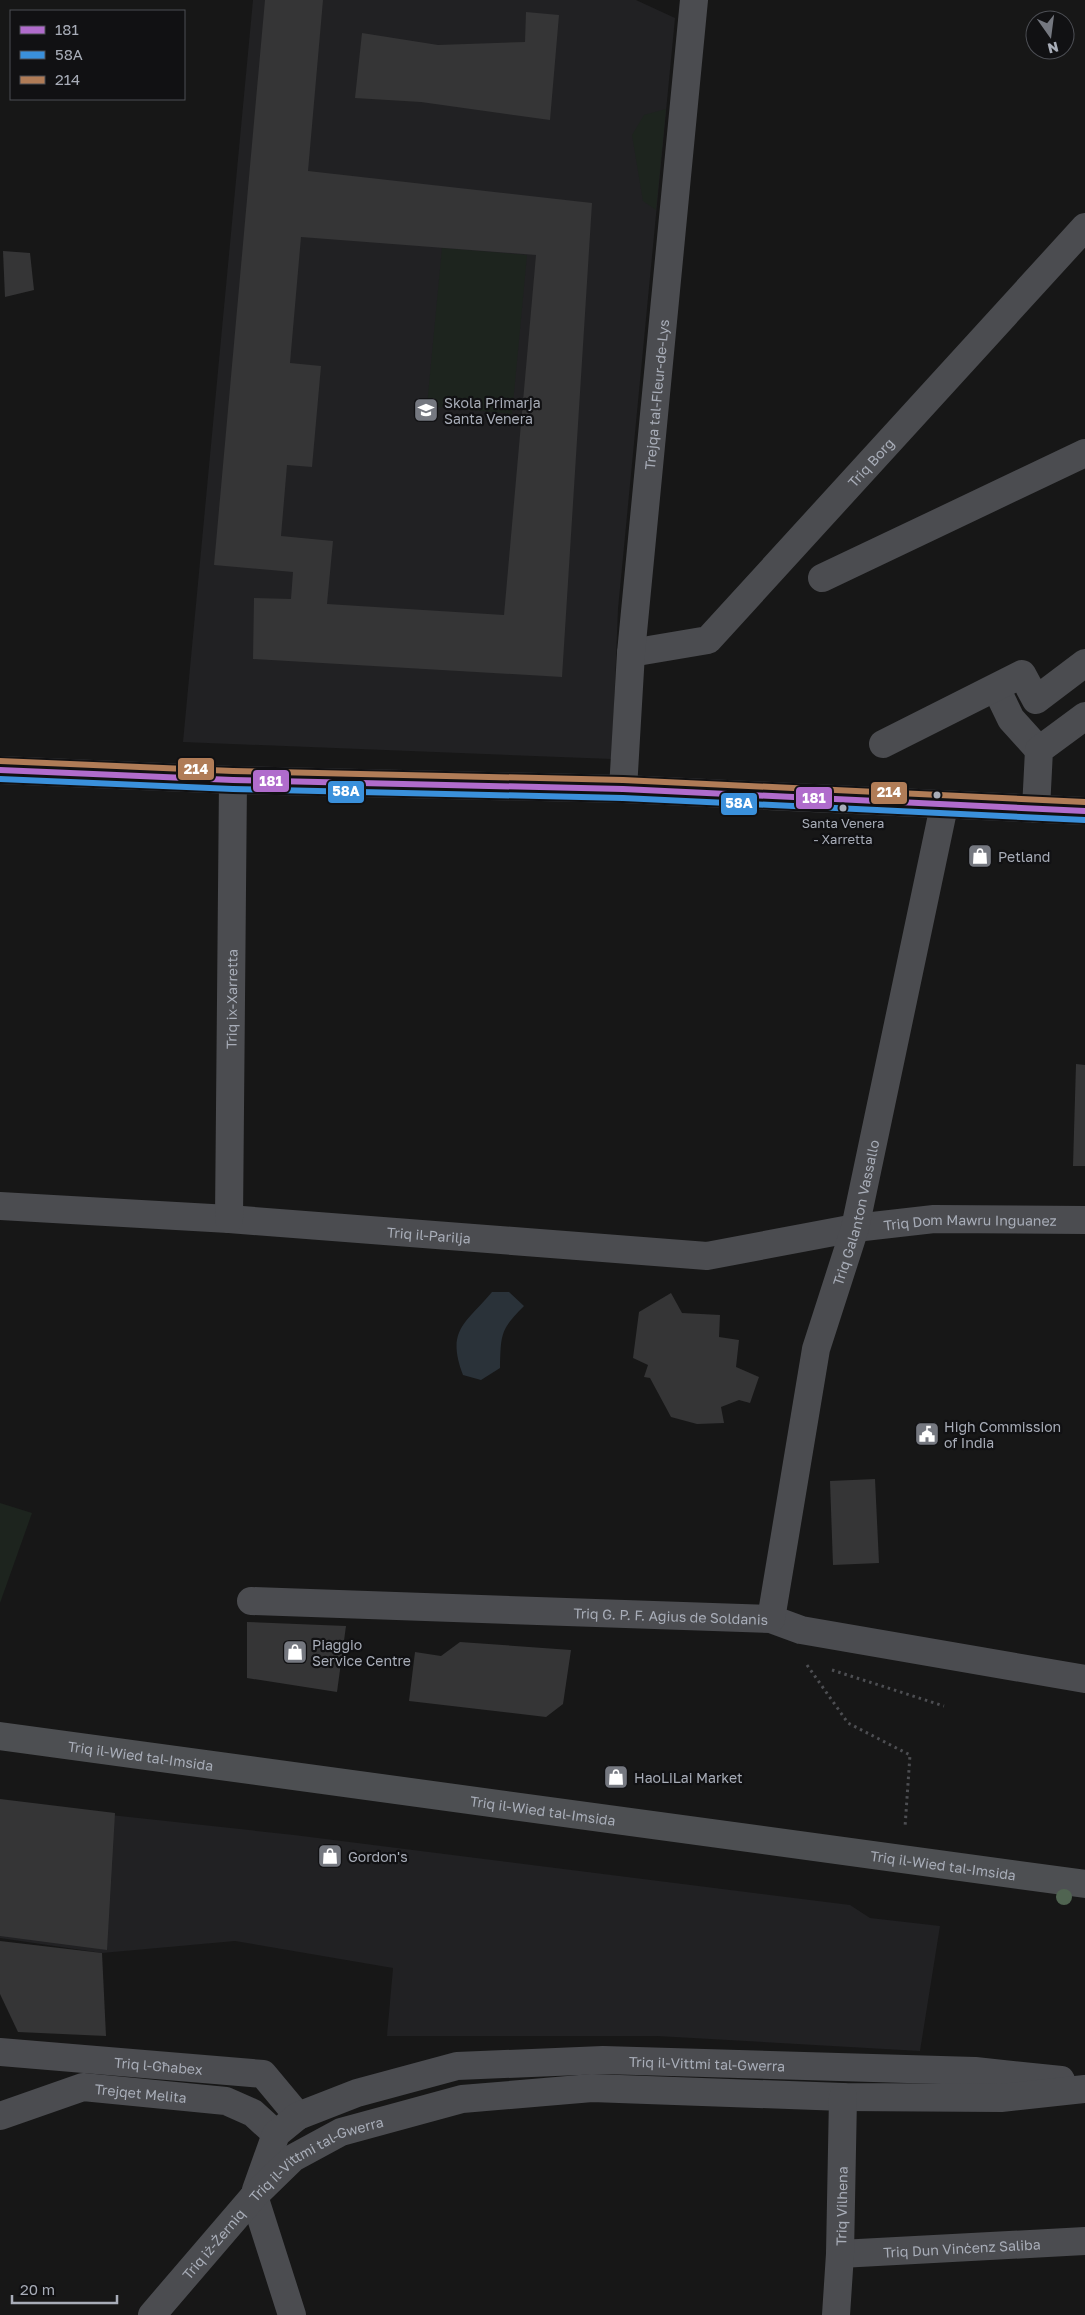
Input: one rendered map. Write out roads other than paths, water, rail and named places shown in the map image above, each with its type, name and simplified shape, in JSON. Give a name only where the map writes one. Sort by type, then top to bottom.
[{"type":"main road","points":[[0,770],[233,780],[623,789],[944,806],[1085,811]]},
{"type":"main road","name":"Triq il-Wied tal-Imsida","points":[[0,1736],[1085,1884]]},
{"type":"street","name":"Trejqa tal-Fleur-de-Lys","points":[[623,789],[631,653],[694,0]]},
{"type":"street","name":"Triq Borg","points":[[631,653],[708,640],[1085,227]]},
{"type":"street","points":[[822,578],[1085,453]]},
{"type":"street","points":[[883,744],[1022,674],[1036,700],[1085,664]]},
{"type":"street","points":[[996,688],[1011,719],[1039,750],[1036,809]]},
{"type":"street","points":[[1039,750],[1085,716]]},
{"type":"street","name":"Triq ix-Xarretta","points":[[229,1219],[233,780]]},
{"type":"street","name":"Triq Galanton Vassallo","points":[[771,1619],[816,1349],[855,1228],[944,806]]},
{"type":"street","name":"Triq il-Parilja","points":[[0,1206],[229,1219],[707,1256],[855,1228]]},
{"type":"street","name":"Triq Dom Mawru Inguanez","points":[[855,1228],[934,1219],[1085,1220]]},
{"type":"street","name":"Triq G. P. F. Agius de Soldanis","points":[[252,1601],[771,1619],[800,1630],[1085,1679]]},
{"type":"street","name":"Triq l-Għabex","points":[[0,2052],[263,2074],[298,2116]]},
{"type":"street","name":"Triq il-Vittmi tal-Gwerra","points":[[254,2196],[276,2134],[298,2116],[357,2093],[458,2066],[584,2061],[975,2071],[1085,2083]]},
{"type":"street","name":"Trejqet Melita","points":[[0,2116],[83,2087],[226,2101],[253,2113],[276,2134]]},
{"type":"street","name":"Triq il-Vittmi tal-Gwerra","points":[[254,2196],[293,2158],[342,2132],[462,2099],[592,2088],[843,2097],[1001,2098],[1085,2090]]},
{"type":"street","name":"Triq Vilhena","points":[[836,2315],[840,2254],[843,2097]]},
{"type":"street","points":[[254,2196],[292,2315]]},
{"type":"street","name":"Triq iż-Żerniq","points":[[152,2315],[254,2196]]},
{"type":"street","name":"Triq Dun Vinċenz Saliba","points":[[840,2254],[1085,2241]]},
{"type":"place","name":"Skola Primarja Santa Venera","points":[[426,410]]},
{"type":"place","name":"Santa Venera - Xarretta","points":[[843,808]]},
{"type":"place","name":"Petland","points":[[980,856]]},
{"type":"place","name":"High Commission of India","points":[[927,1434]]},
{"type":"place","name":"Piaggio Service Centre","points":[[295,1652]]},
{"type":"place","name":"HaoLiLai Market","points":[[616,1777]]},
{"type":"place","name":"Gordon's","points":[[330,1856]]}]
